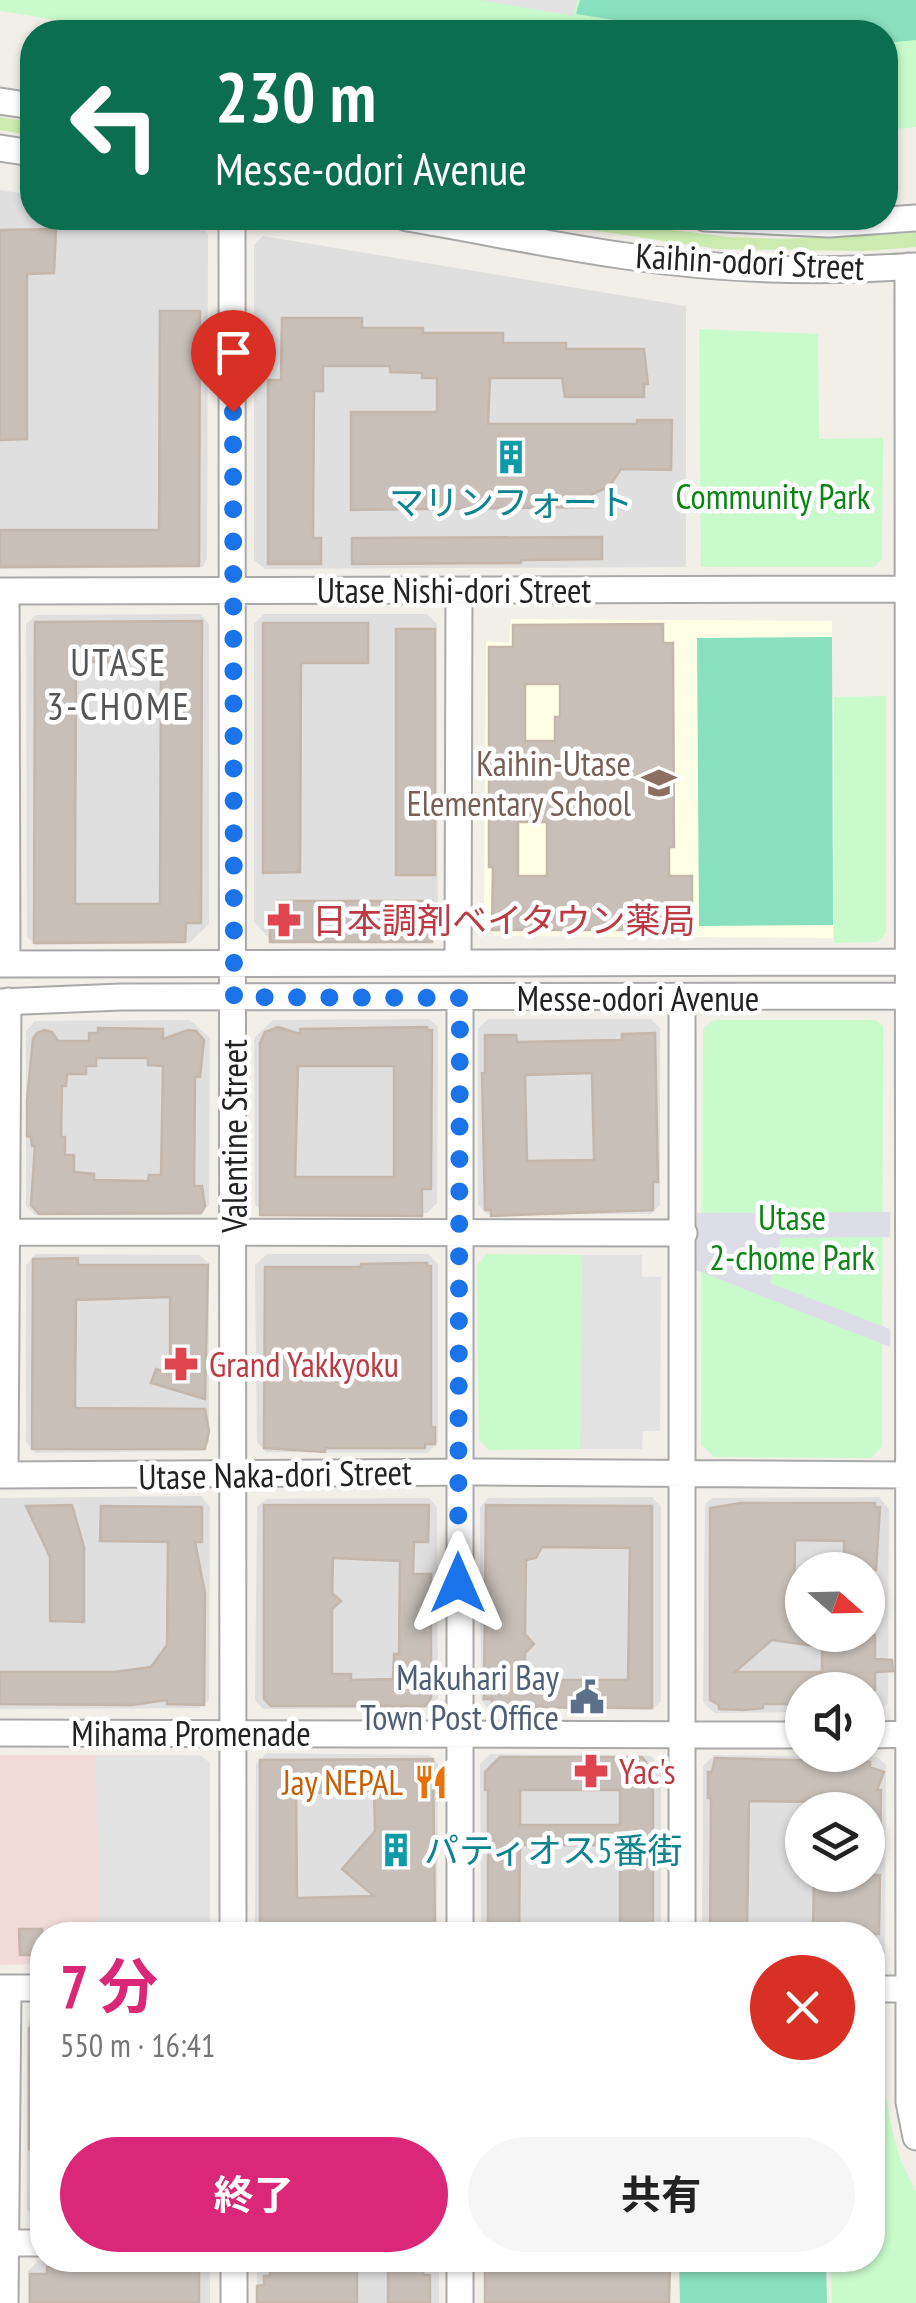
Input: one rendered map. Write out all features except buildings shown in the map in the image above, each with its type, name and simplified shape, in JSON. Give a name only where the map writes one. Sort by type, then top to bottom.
[{"type":"street","name":"Valentine Street","points":[[232,230],[234,1922]]},
{"type":"street","name":"Kaihin-odori Street","points":[[475,230],[679,262],[786,268],[912,266]]},
{"type":"street","points":[[912,266],[907,589],[912,962],[913,1734],[909,1989],[910,2102],[916,2137]]},
{"type":"street","name":"Utase Nishi-dori Street","points":[[3,592],[234,588],[907,589]]},
{"type":"street","points":[[458,963],[459,591]]},
{"type":"street","points":[[3,592],[4,964]]},
{"type":"street","name":"Messe-odori Avenue","points":[[4,964],[912,962]]},
{"type":"street","name":"Messe-odori Avenue","points":[[4,1001],[912,996]]},
{"type":"street","points":[[460,998],[460,1922]]},
{"type":"street","points":[[682,998],[682,1922]]},
{"type":"street","points":[[2,1475],[4,1001]]},
{"type":"street","points":[[6,1232],[684,1233]]},
{"type":"street","name":"Utase Naka-dori Street","points":[[2,1475],[910,1475]]},
{"type":"street","name":"Mihama Promenade","points":[[0,1733],[785,1735]]},
{"type":"street","points":[[885,1735],[913,1734]]},
{"type":"street","points":[[5,2303],[4,1988],[30,1988]]},
{"type":"street","points":[[885,1989],[909,1989]]},
{"type":"street","points":[[6,2243],[30,2242]]},
{"type":"street","points":[[234,2272],[234,2303]]},
{"type":"street","points":[[460,2272],[460,2303]]},
{"type":"shaded area","points":[[480,0],[577,0],[573,16]]},
{"type":"shaded area","points":[[0,190],[20,193],[20,230],[204,230],[208,234],[207,558],[203,567],[0,569]]},
{"type":"shaded area","points":[[263,236],[686,306],[686,567],[265,569],[254,560],[254,245]]},
{"type":"shaded area","points":[[200,614],[209,624],[209,924],[189,943],[36,945],[27,937],[26,624],[36,615]]},
{"type":"shaded area","points":[[264,614],[427,614],[437,624],[438,933],[428,943],[273,942],[254,922],[254,624]]},
{"type":"shaded area","name":"Kaihin-Utase Elementary School","points":[[511,619],[832,621],[833,938],[495,936],[484,923],[486,641],[509,643]]},
{"type":"shaded area","points":[[429,1019],[438,1027],[437,1203],[427,1213],[266,1213],[255,1205],[254,1038],[273,1020]]},
{"type":"shaded area","points":[[488,1019],[651,1019],[660,1028],[660,1205],[651,1214],[487,1214],[478,1204],[478,1029]]},
{"type":"shaded area","points":[[190,1020],[210,1038],[209,1205],[200,1215],[35,1215],[26,1206],[26,1031],[35,1021]]},
{"type":"shaded area","points":[[890,1212],[890,1237],[781,1238],[770,1283],[890,1329],[890,1347],[696,1270],[697,1213]]},
{"type":"shaded area","points":[[36,1254],[199,1255],[209,1263],[209,1442],[201,1451],[36,1453],[26,1442],[26,1265]]},
{"type":"shaded area","points":[[267,1254],[428,1254],[438,1264],[438,1442],[428,1453],[266,1452],[257,1442],[255,1265]]},
{"type":"shaded area","points":[[582,1255],[642,1255],[642,1277],[661,1277],[660,1431],[643,1431],[642,1449],[580,1449]]},
{"type":"shaded area","points":[[201,1496],[210,1507],[209,1700],[200,1708],[0,1709],[0,1498]]},
{"type":"shaded area","points":[[652,1497],[661,1506],[661,1701],[652,1710],[488,1708],[481,1700],[480,1507],[488,1498]]},
{"type":"shaded area","points":[[879,1497],[889,1509],[885,1706],[885,1672],[785,1672],[785,1712],[714,1713],[703,1702],[705,1504],[712,1498]]},
{"type":"shaded area","points":[[429,1498],[437,1507],[438,1698],[429,1708],[263,1709],[255,1700],[257,1507],[266,1499]]},
{"type":"shaded area","name":"パティオス5番街","points":[[266,1753],[429,1755],[438,1764],[437,1922],[255,1922],[256,1764]]},
{"type":"shaded area","points":[[490,1754],[651,1756],[661,1767],[661,1922],[481,1922],[480,1764]]},
{"type":"shaded area","points":[[0,1755],[199,1755],[210,1763],[210,1922],[30,1922],[30,1964],[0,1965]]},
{"type":"shaded area","points":[[199,1755],[210,1763],[210,1922],[98,1922],[96,1756]]},
{"type":"shaded area","points":[[714,1755],[785,1756],[785,1772],[885,1772],[885,1764],[886,1765],[885,1953],[885,1922],[702,1922],[703,1766]]},
{"type":"shaded area","points":[[30,2020],[30,2212],[27,2210]]},
{"type":"shaded area","points":[[28,2271],[210,2272],[210,2303],[28,2303]]},
{"type":"shaded area","points":[[257,2272],[439,2272],[439,2303],[257,2303]]},
{"type":"green space","points":[[0,0],[916,0],[916,127],[898,129],[898,20],[57,20],[0,11]]},
{"type":"green space","points":[[580,0],[916,0],[916,40],[898,42],[898,20],[614,20],[576,14]]},
{"type":"green space","points":[[0,117],[20,120],[20,134],[0,130]]},
{"type":"green space","points":[[591,230],[673,230],[779,239],[916,233],[916,247],[865,251],[718,249]]},
{"type":"green space","name":"Community Park","points":[[699,329],[818,334],[819,439],[883,438],[882,559],[874,567],[701,567]]},
{"type":"green space","points":[[832,637],[833,925],[699,926],[697,638]]},
{"type":"green space","points":[[886,696],[886,933],[878,942],[834,943],[834,697]]},
{"type":"green space","name":"Utase 2-chome Park","points":[[714,1020],[875,1020],[883,1026],[882,1446],[871,1458],[714,1457],[701,1445],[703,1029]]},
{"type":"green space","points":[[487,1254],[582,1255],[580,1449],[489,1450],[479,1440],[477,1265]]},
{"type":"green space","points":[[885,2090],[900,2159],[916,2192],[916,2303],[832,2303],[831,2272],[885,2272]]},
{"type":"green space","points":[[679,2272],[826,2272],[827,2303],[680,2303]]},
{"type":"place","name":"マリンフォート","points":[[511,457]]},
{"type":"place","name":"Kaihin-Utase Elementary School","points":[[659,783]]},
{"type":"place","name":"日本調剤ベイタウン薬局","points":[[284,920]]},
{"type":"place","name":"Grand Yakkyoku","points":[[181,1364]]},
{"type":"place","name":"Makuhari Bay Town Post Office","points":[[587,1697]]},
{"type":"place","name":"Yac's","points":[[591,1771]]},
{"type":"place","name":"Jay NEPAL","points":[[431,1782]]},
{"type":"place","name":"パティオス5番街","points":[[396,1850]]},
{"type":"district","name":"UTASE 3-CHOME","points":[[119,683]]},
{"type":"route","points":[[233,412],[234,997],[460,998],[458,1583]]}]
